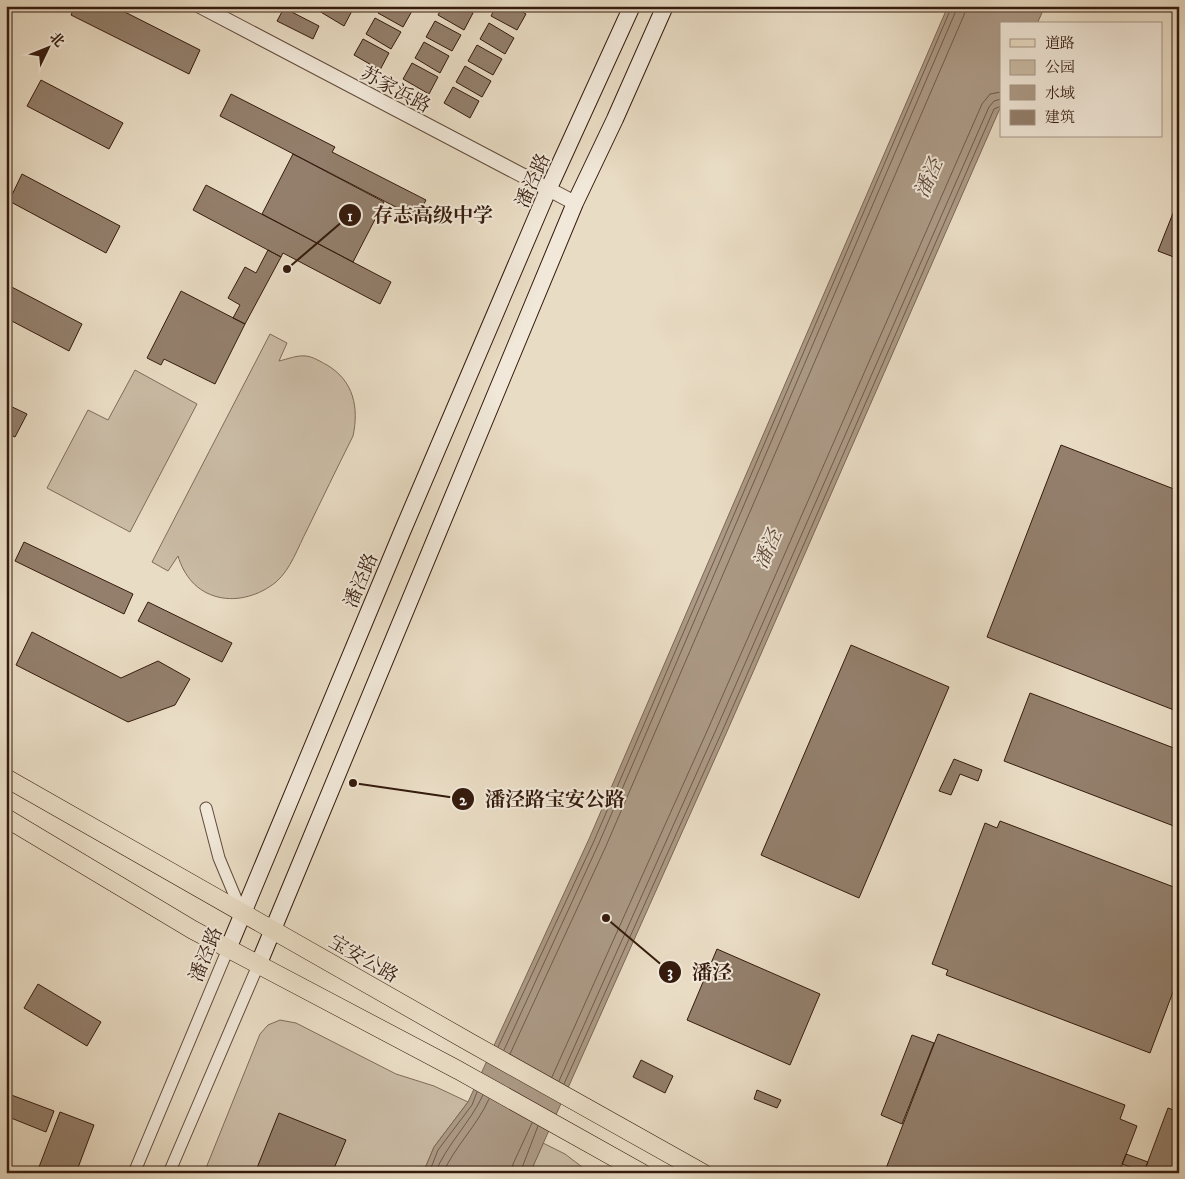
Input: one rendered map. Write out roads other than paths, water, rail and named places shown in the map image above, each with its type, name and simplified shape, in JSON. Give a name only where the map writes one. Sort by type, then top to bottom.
[{"type":"main road","name":"潘泾路","points":[[228,949],[402,532],[548,190],[632,6]]},
{"type":"main road","points":[[259,964],[575,203],[665,6]]},
{"type":"main road","name":"宝安公路","points":[[6,778],[581,1106],[703,1173]]},
{"type":"main road","points":[[6,818],[228,949],[458,1070],[642,1173]]},
{"type":"street","name":"苏家浜路","points":[[200,6],[575,203]]},
{"type":"street","points":[[206,808],[219,858],[243,914]]},
{"type":"street","name":"潘泾路","points":[[134,1173],[228,949]]},
{"type":"street","points":[[169,1173],[259,964]]},
{"type":"water","points":[[948,6],[1045,6],[1038,22],[1000,22],[1000,108],[725,736],[530,1173],[423,1173],[434,1147],[468,1102],[589,839]]},
{"type":"place","name":"存志高级中学","points":[[287,269]]},
{"type":"place","name":"潘泾路宝安公路","points":[[353,783]]},
{"type":"place","name":"潘泾","points":[[606,918]]}]
